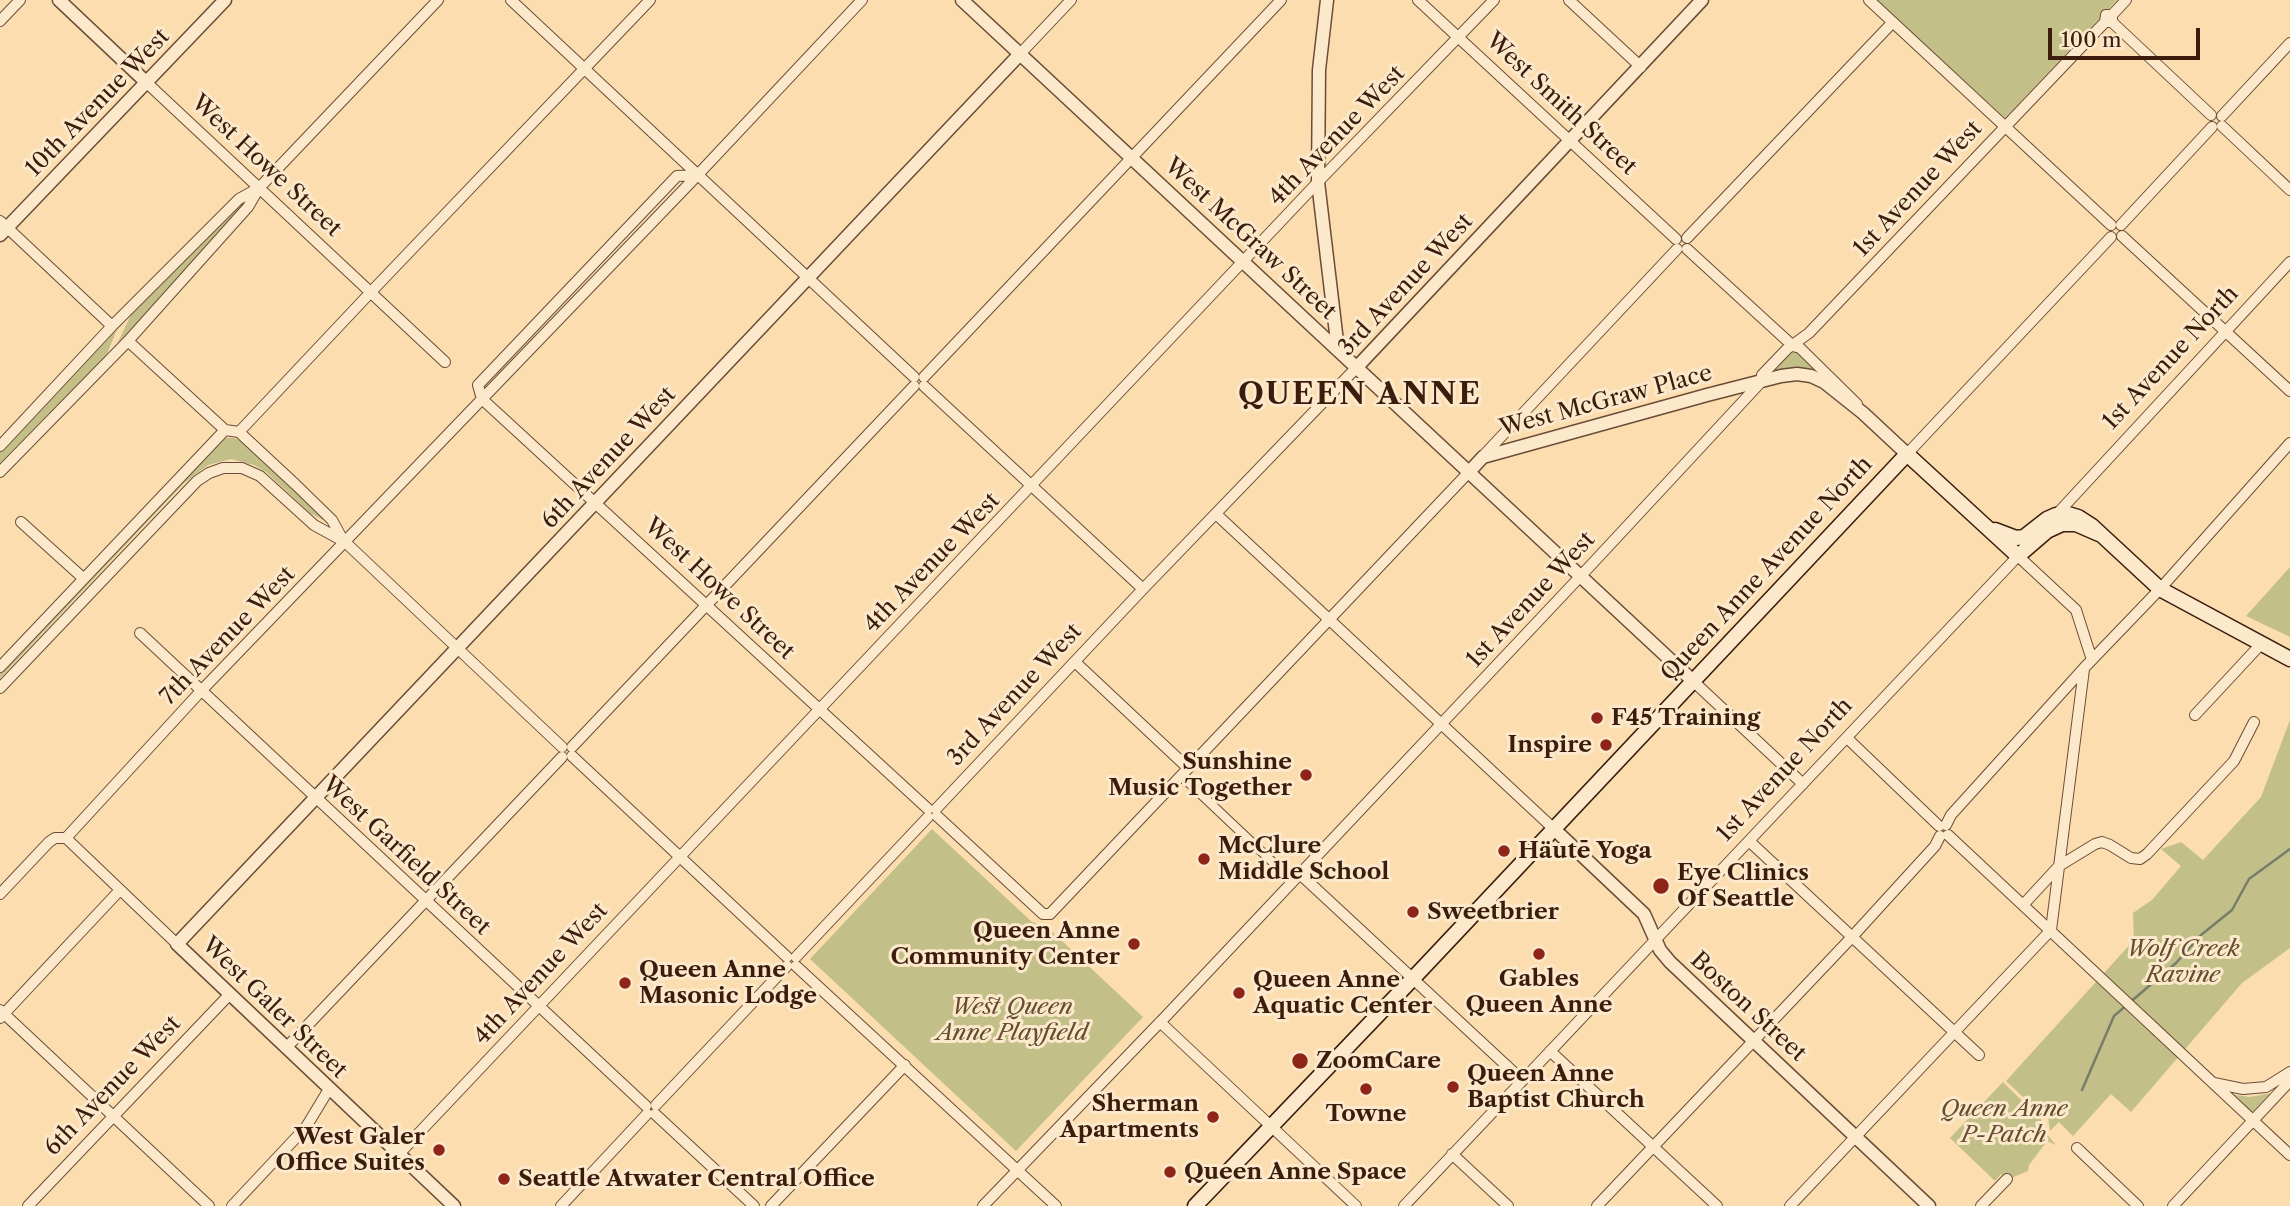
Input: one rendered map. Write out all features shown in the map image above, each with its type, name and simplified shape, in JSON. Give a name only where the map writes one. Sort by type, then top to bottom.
[{"type":"main road","points":[[1907,454],[2018,556]]},
{"type":"main road","name":"Queen Anne Avenue North","points":[[1195,1206],[1907,454]]},
{"type":"main road","points":[[1976,519],[2016,538],[2024,537],[2056,515],[2065,513],[2078,517],[2160,589],[2290,659]]},
{"type":"main road","name":"1st Avenue North","points":[[2018,556],[2047,530],[2062,524],[2076,524],[2099,534]]},
{"type":"street","points":[[0,21],[20,0]]},
{"type":"street","name":"West Howe Street","points":[[59,0],[445,362]]},
{"type":"street","name":"10th Avenue West","points":[[2,228],[225,0]]},
{"type":"street","points":[[0,472],[128,341],[248,207],[259,188],[438,0]]},
{"type":"street","points":[[511,0],[1143,589]]},
{"type":"street","points":[[239,432],[650,0]]},
{"type":"street","name":"7th Avenue West","points":[[0,894],[49,842],[55,838],[66,838],[201,691],[482,399],[478,385],[677,176],[698,175],[862,0]]},
{"type":"street","name":"West McGraw Street","points":[[962,0],[1693,681]]},
{"type":"street","name":"6th Avenue West","points":[[177,944],[1071,0]]},
{"type":"street","points":[[286,1048],[1281,0]]},
{"type":"street","points":[[1327,0],[1319,71],[1318,182],[1338,350]]},
{"type":"street","name":"West Smith Street","points":[[1418,0],[1793,346],[1800,348],[1853,398],[1863,413]]},
{"type":"street","name":"4th Avenue West","points":[[399,1154],[1318,182],[1494,0]]},
{"type":"street","points":[[1569,0],[1640,67]]},
{"type":"street","name":"3rd Avenue West","points":[[561,1206],[1143,589],[1571,142],[1702,0]]},
{"type":"street","points":[[1869,0],[2118,228],[2290,391]]},
{"type":"street","name":"1st Avenue West","points":[[983,1206],[1581,576],[1761,382],[1762,375],[1787,349],[1809,333],[2126,0]]},
{"type":"street","points":[[2109,20],[2290,190]]},
{"type":"street","points":[[1483,457],[1893,22]]},
{"type":"street","points":[[2118,228],[2290,43]]},
{"type":"street","points":[[0,446],[113,326],[239,199],[259,188]]},
{"type":"street","points":[[2,228],[113,326]]},
{"type":"street","name":"Queen Anne Avenue North","points":[[1907,454],[2110,237],[2116,239],[2118,228]]},
{"type":"street","name":"1st Avenue North","points":[[2056,515],[2290,262]]},
{"type":"street","points":[[128,341],[225,430],[239,432],[332,520],[345,542]]},
{"type":"street","name":"West Smith Street","points":[[1761,382],[1782,376],[1811,376],[1824,382],[1863,413],[1907,454]]},
{"type":"street","name":"West McGraw Place","points":[[1469,472],[1483,457],[1761,382]]},
{"type":"street","name":"West Howe Street","points":[[482,399],[1045,916],[1054,910],[1188,768]]},
{"type":"street","points":[[0,667],[225,430]]},
{"type":"street","points":[[1597,1206],[1935,846],[1951,815],[2084,668],[2160,589],[2290,443]]},
{"type":"street","points":[[0,688],[197,481],[223,468],[242,468],[260,476],[314,525],[345,542],[1056,1206]]},
{"type":"street","points":[[1075,663],[1188,768],[1469,472]]},
{"type":"street","points":[[1216,514],[1554,829]]},
{"type":"street","points":[[21,522],[83,578]]},
{"type":"street","points":[[2018,556],[2076,610],[2092,660]]},
{"type":"street","name":"1st Avenue North","points":[[1404,1206],[2018,556]]},
{"type":"street","name":"West Garfield Street","points":[[140,633],[754,1206]]},
{"type":"street","points":[[2195,715],[2262,643]]},
{"type":"street","points":[[1790,1206],[2051,930],[2084,668]]},
{"type":"street","points":[[1693,681],[1803,784]]},
{"type":"street","points":[[2023,905],[2059,866],[2085,848],[2102,842],[2131,858],[2140,859],[2147,854],[2234,761],[2254,722]]},
{"type":"street","points":[[1847,738],[2290,1155]]},
{"type":"street","points":[[1189,783],[1282,871]]},
{"type":"street","name":"Boston Street","points":[[1554,829],[1638,907],[1648,921],[1660,950],[1670,962],[1929,1206]]},
{"type":"street","name":"West Galer Street","points":[[66,838],[399,1154],[448,1204]]},
{"type":"street","points":[[1749,841],[1979,1055]]},
{"type":"street","points":[[1300,874],[1522,1080]]},
{"type":"street","points":[[120,890],[1,1014],[209,1206]]},
{"type":"street","name":"6th Avenue West","points":[[28,1206],[229,995]]},
{"type":"street","points":[[1160,1022],[1356,1206]]},
{"type":"street","points":[[1550,1051],[1717,1206]]},
{"type":"street","points":[[771,1206],[905,1065]]},
{"type":"street","points":[[2210,1082],[2243,1089],[2266,1087],[2290,1072]]},
{"type":"street","points":[[2173,1206],[2290,1081]]},
{"type":"street","points":[[232,1206],[306,1127],[329,1089]]},
{"type":"street","points":[[2077,1148],[2138,1206]]},
{"type":"street","points":[[1452,1154],[1508,1206]]},
{"type":"street","points":[[1981,1206],[2007,1179]]},
{"type":"green space","points":[[1876,0],[2117,0],[2005,118]]},
{"type":"green space","points":[[247,199],[234,219],[117,344],[131,315]]},
{"type":"green space","points":[[118,327],[107,354],[0,468],[0,451]]},
{"type":"green space","points":[[1797,350],[1814,366],[1812,368],[1774,371],[1790,351]]},
{"type":"green space","points":[[225,438],[244,442],[323,517],[323,520],[310,513],[266,472],[254,465],[231,459],[208,465],[184,483],[0,678],[0,672]]},
{"type":"green space","points":[[2290,567],[2290,637],[2246,616]]},
{"type":"green space","name":"Wolf Creek Ravine","points":[[2290,720],[2290,948],[2242,983],[2131,1112],[2111,1094],[2073,1136],[2059,1122],[2050,1131],[2047,1110],[2035,1108],[2006,1081],[2134,940],[2133,913],[2152,900],[2181,866],[2161,849],[2181,842],[2203,860],[2261,797]]},
{"type":"green space","name":"West Queen Anne Playfield","points":[[932,829],[1032,922],[1047,927],[1143,1017],[1016,1151],[810,959]]},
{"type":"green space","name":"Queen Anne P-Patch","points":[[2003,1082],[2034,1113],[2039,1114],[2045,1132],[2056,1145],[2047,1141],[2029,1165],[2028,1171],[2011,1178],[2001,1174],[1995,1181],[1950,1138]]},
{"type":"green space","points":[[2272,1093],[2251,1115],[2228,1094],[2250,1097]]},
{"type":"waterway","points":[[2082,1090],[2114,1016],[2176,963],[2201,935],[2232,910],[2249,879],[2290,849]]},
{"type":"place","name":"F45 Training","points":[[1597,718]]},
{"type":"place","name":"Inspire","points":[[1606,745]]},
{"type":"place","name":"Sunshine Music Together","points":[[1306,775]]},
{"type":"place","name":"Häutē Yoga","points":[[1504,851]]},
{"type":"place","name":"McClure Middle School","points":[[1204,859]]},
{"type":"place","name":"Eye Clinics Of Seattle","points":[[1661,886]]},
{"type":"place","name":"Sweetbrier","points":[[1413,912]]},
{"type":"place","name":"Queen Anne Community Center","points":[[1134,944]]},
{"type":"place","name":"Gables Queen Anne","points":[[1539,954]]},
{"type":"place","name":"Queen Anne Masonic Lodge","points":[[625,983]]},
{"type":"place","name":"Queen Anne Aquatic Center","points":[[1239,993]]},
{"type":"place","name":"ZoomCare","points":[[1300,1061]]},
{"type":"place","name":"Queen Anne Baptist Church","points":[[1453,1087]]},
{"type":"place","name":"Towne","points":[[1366,1089]]},
{"type":"place","name":"Sherman Apartments","points":[[1213,1117]]},
{"type":"place","name":"West Galer Office Suites","points":[[439,1150]]},
{"type":"place","name":"Queen Anne Space","points":[[1170,1172]]},
{"type":"place","name":"Seattle Atwater Central Office","points":[[504,1179]]},
{"type":"district","name":"QUEEN ANNE","points":[[1360,395]]}]
